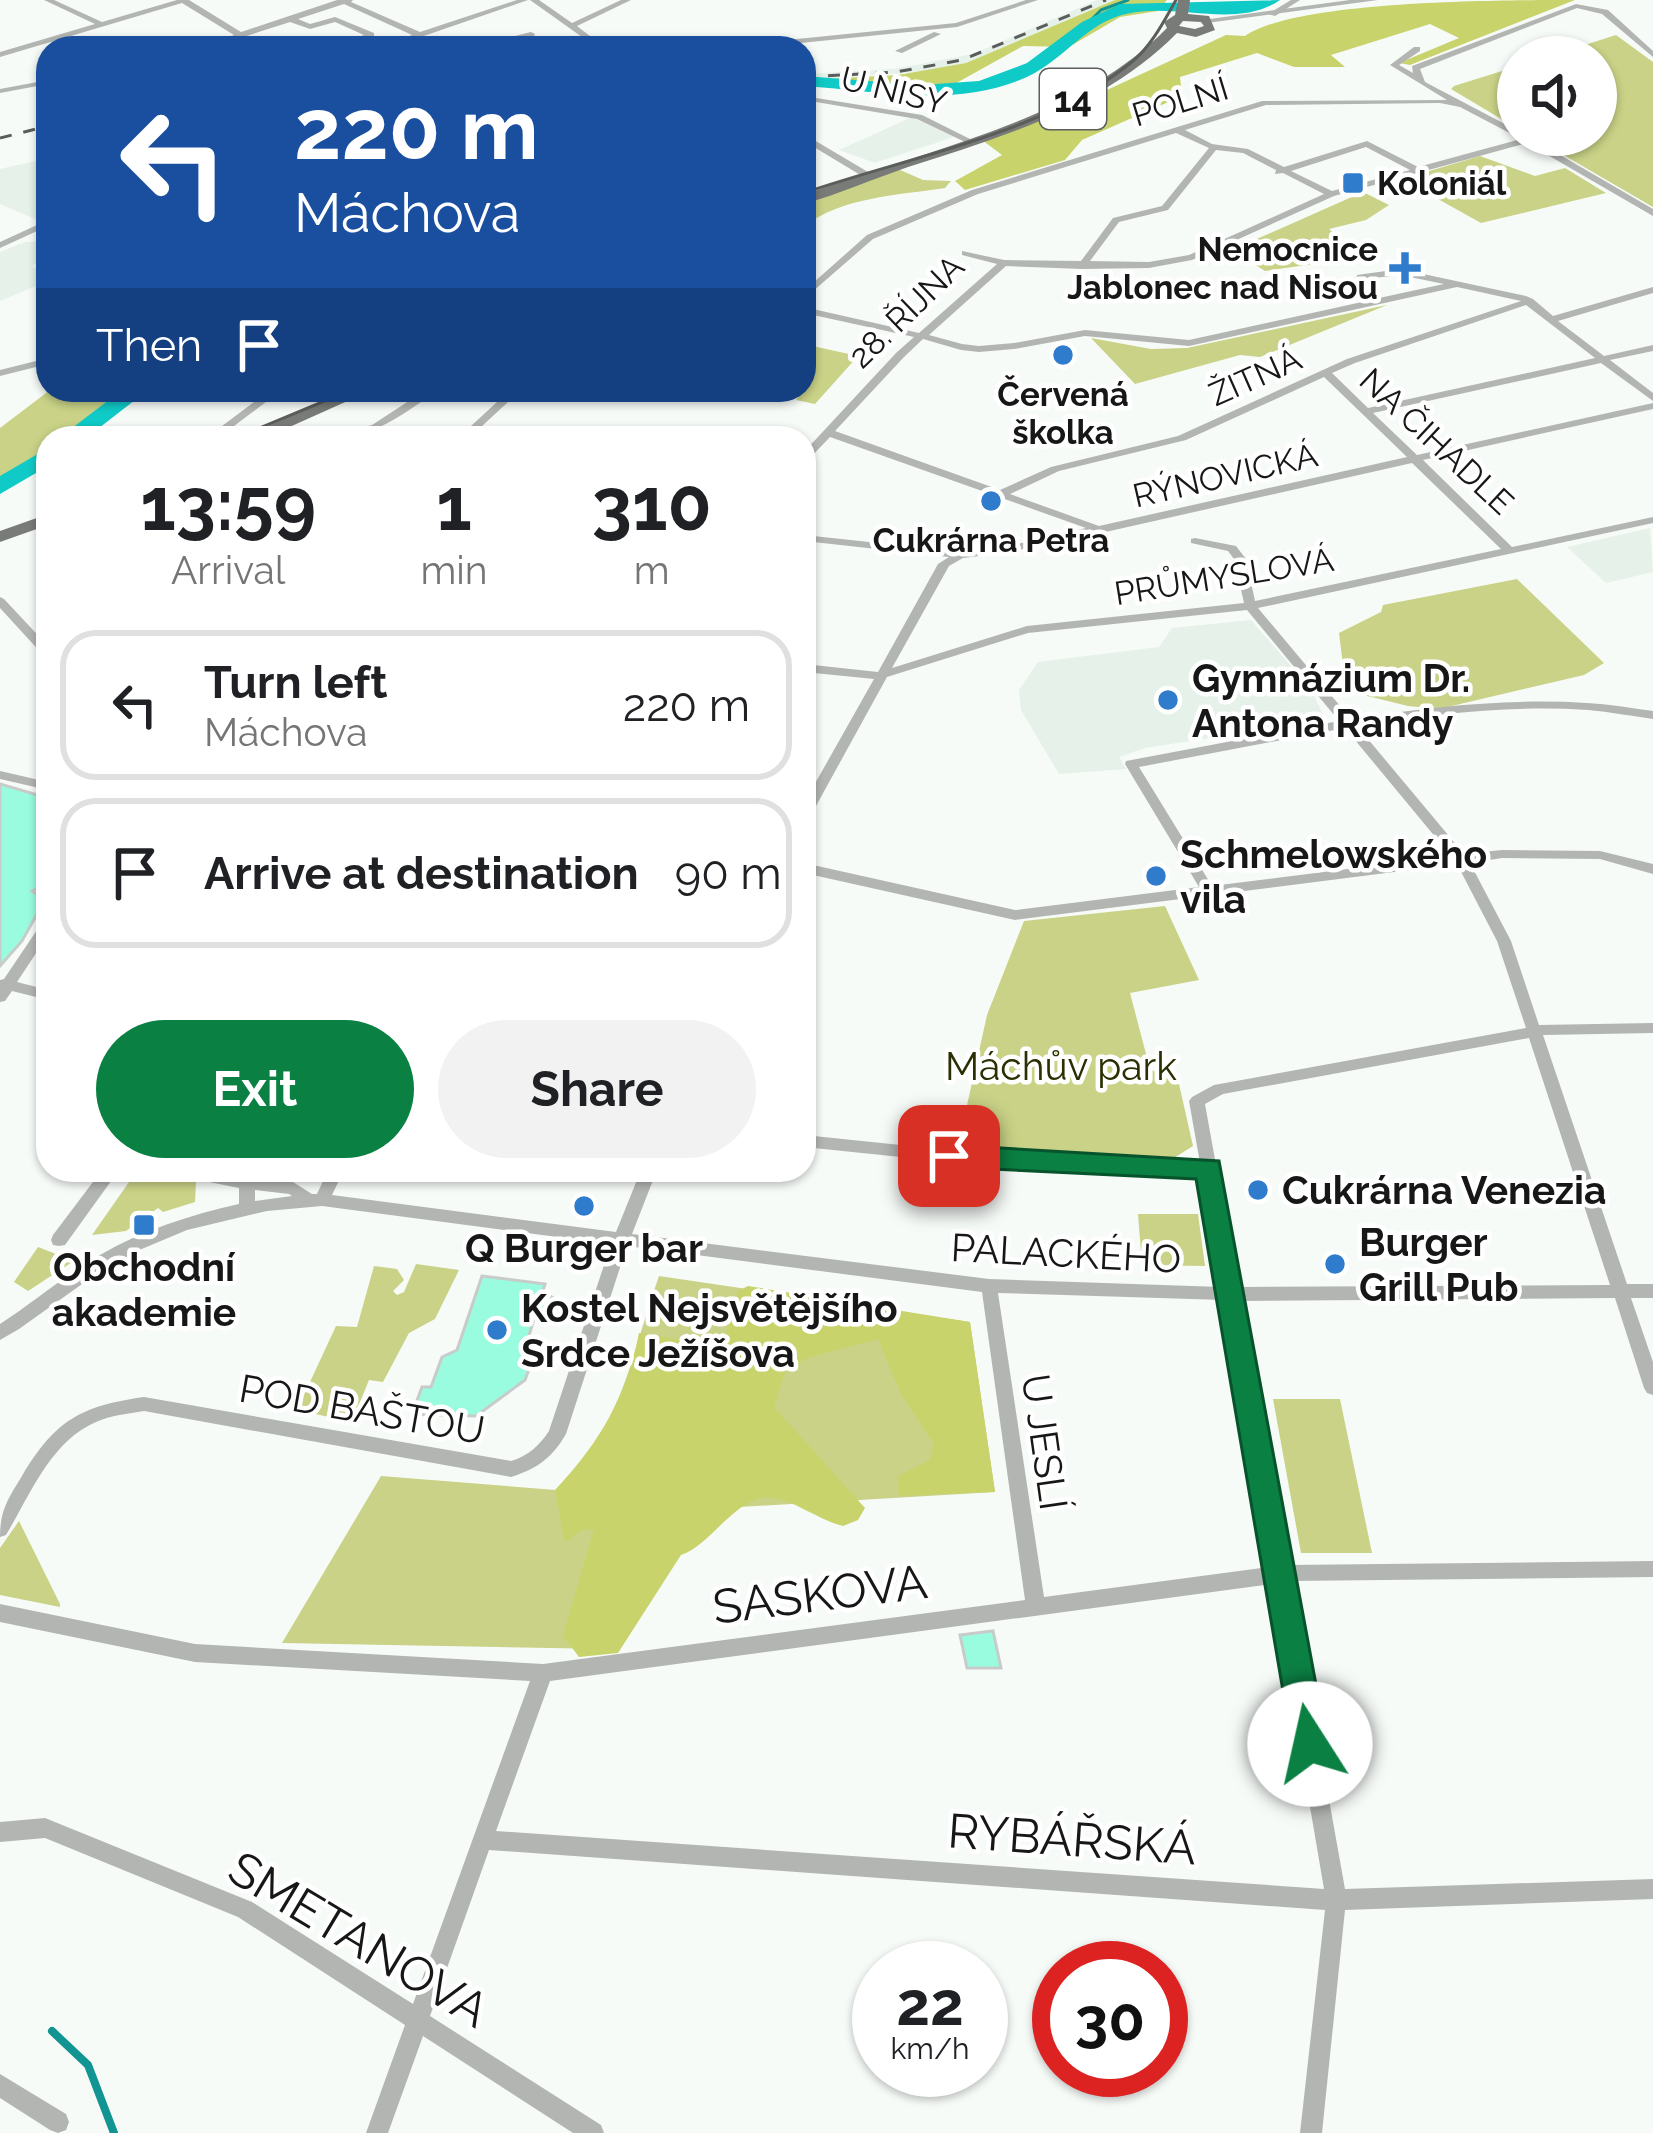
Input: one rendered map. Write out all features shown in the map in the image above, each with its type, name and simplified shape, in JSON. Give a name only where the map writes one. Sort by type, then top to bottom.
[{"type":"main road","name":"14","points":[[816,195],[1110,83],[1190,20]]},
{"type":"main road","points":[[278,426],[336,402]]},
{"type":"main road","points":[[0,537],[36,524]]},
{"type":"street","points":[[48,0],[102,25]]},
{"type":"street","points":[[65,36],[184,0],[240,35]]},
{"type":"street","points":[[237,36],[345,0],[419,34]]},
{"type":"street","points":[[414,36],[524,0]]},
{"type":"street","points":[[534,0],[586,36]]},
{"type":"street","points":[[571,26],[628,0]]},
{"type":"street","points":[[899,51],[956,25],[1034,0]]},
{"type":"street","points":[[1272,14],[1296,0]]},
{"type":"street","points":[[1190,20],[1373,0]]},
{"type":"street","points":[[1416,78],[1415,68],[1429,58],[1576,6],[1605,13],[1653,55]]},
{"type":"street","points":[[471,18],[475,36]]},
{"type":"street","points":[[291,19],[310,27],[335,19],[368,36]]},
{"type":"street","points":[[816,39],[956,25]]},
{"type":"street","points":[[523,36],[531,34]]},
{"type":"street","points":[[0,55],[36,44]]},
{"type":"street","points":[[1418,49],[1394,65],[1497,123]]},
{"type":"street","points":[[0,91],[36,85]]},
{"type":"street","points":[[29,86],[36,90]]},
{"type":"street","name":"U NISY","points":[[816,100],[919,117],[968,140]]},
{"type":"street","name":"POLNÍ","points":[[816,285],[870,237],[958,198],[1274,103],[1466,105]]},
{"type":"street","points":[[1178,130],[1214,147],[1245,152],[1331,194]]},
{"type":"street","points":[[816,144],[865,174]]},
{"type":"street","points":[[1278,172],[1367,145],[1417,170]]},
{"type":"street","points":[[965,254],[1004,263],[1149,266],[1192,257],[1331,194],[1497,145]]},
{"type":"street","points":[[1082,266],[1116,220],[1166,208],[1214,147]]},
{"type":"street","points":[[1555,156],[1653,213]]},
{"type":"street","points":[[0,245],[36,228]]},
{"type":"street","name":"28. ŘÍJNA","points":[[816,444],[920,336],[1004,263]]},
{"type":"street","points":[[1399,309],[1360,288],[1360,277],[1409,274],[1530,301],[1653,402]]},
{"type":"street","points":[[816,313],[971,345],[1085,333],[1156,346],[1189,343],[1458,284]]},
{"type":"street","points":[[1553,319],[1653,290]]},
{"type":"street","points":[[1470,292],[1491,291]]},
{"type":"street","name":"ŽITNÁ","points":[[1002,493],[1055,469],[1182,438],[1326,373],[1530,301]]},
{"type":"street","points":[[944,342],[992,346]]},
{"type":"street","points":[[1368,411],[1608,362],[1653,348]]},
{"type":"street","points":[[0,373],[36,364]]},
{"type":"street","name":"NA ČIHADLE","points":[[1326,373],[1509,550]]},
{"type":"street","points":[[228,426],[261,402]]},
{"type":"street","points":[[378,426],[414,402]]},
{"type":"street","points":[[476,426],[503,402]]},
{"type":"street","name":"RÝNOVICKÁ","points":[[816,539],[962,555],[1102,530],[1653,402]]},
{"type":"street","points":[[827,432],[1102,530]]},
{"type":"street","name":"PRŮMYSLOVÁ","points":[[816,669],[878,676],[1027,629],[1250,606],[1653,520]]},
{"type":"street","points":[[1195,541],[1232,548],[1240,559],[1250,606],[1460,859],[1504,940],[1653,1388]]},
{"type":"street","points":[[816,792],[944,564],[962,555]]},
{"type":"street","points":[[0,601],[36,639]]},
{"type":"street","points":[[1209,892],[1130,764],[1511,704],[1599,704],[1653,716]]},
{"type":"street","points":[[0,775],[36,783]]},
{"type":"street","points":[[816,871],[1015,915],[1460,859],[1561,852],[1653,869]]},
{"type":"street","points":[[36,941],[3,989],[36,993]]},
{"type":"street","points":[[1311,2133],[1336,1900],[1197,1100],[1206,1093],[1549,1029],[1653,1028]]},
{"type":"street","points":[[816,1142],[949,1156],[1209,1169]]},
{"type":"street","points":[[59,1240],[102,1182]]},
{"type":"street","points":[[242,1182],[293,1188],[316,1201]]},
{"type":"street","points":[[316,1201],[328,1182]]},
{"type":"street","points":[[622,1242],[644,1182]]},
{"type":"street","points":[[247,1183],[247,1209]]},
{"type":"street","points":[[0,1334],[109,1257],[247,1209],[316,1201]]},
{"type":"street","name":"PALACKÉHO","points":[[316,1201],[988,1286],[1230,1294],[1653,1291]]},
{"type":"street","name":"POD BAŠTOU","points":[[0,1529],[64,1426],[102,1408],[144,1404],[512,1469],[528,1465],[542,1457],[557,1435],[622,1242]]},
{"type":"street","name":"U JESLÍ","points":[[988,1286],[1036,1608]]},
{"type":"street","name":"SASKOVA","points":[[0,1613],[195,1653],[543,1673],[1280,1575],[1653,1569]]},
{"type":"street","points":[[377,2133],[543,1673]]},
{"type":"street","name":"SMETANOVA","points":[[0,1832],[45,1828],[245,1909],[593,2133]]},
{"type":"street","name":"RYBÁŘSKÁ","points":[[485,1840],[1336,1900],[1653,1889]]},
{"type":"street","points":[[0,2085],[58,2122]]},
{"type":"shaded area","points":[[1097,0],[1115,0],[966,63],[920,72],[816,79],[816,73],[894,69],[973,54]]},
{"type":"shaded area","points":[[912,117],[954,137],[875,163],[839,150]]},
{"type":"shaded area","points":[[36,161],[36,219],[0,204],[0,169]]},
{"type":"shaded area","points":[[36,242],[32,266],[36,286],[0,301],[0,252]]},
{"type":"shaded area","points":[[1650,528],[1653,572],[1606,583],[1567,547]]},
{"type":"shaded area","name":"Gymnázium Dr. Antona Randy","points":[[1251,620],[1310,688],[1326,720],[1145,748],[1119,757],[1126,769],[1059,774],[1021,710],[1019,690],[1038,662],[1159,647],[1172,628]]},
{"type":"green space","points":[[1115,0],[1167,0],[1158,11],[1120,17],[1069,47],[1023,46],[933,96],[816,86],[816,79],[898,75],[966,63]]},
{"type":"green space","points":[[1575,0],[1410,65],[1399,63],[1459,38],[1430,24],[1331,55],[1345,67],[1294,67],[1257,53],[1180,77],[1182,96],[1082,140],[1065,160],[965,190],[955,181],[1002,155],[982,140],[1057,113],[1226,35],[1245,36],[1271,24],[1353,9]]},
{"type":"green space","points":[[1616,35],[1653,62],[1653,207],[1565,156],[1617,156],[1617,36]]},
{"type":"green space","points":[[1497,73],[1497,116],[1451,89]]},
{"type":"green space","points":[[1480,156],[1535,176],[1565,168],[1606,193],[1481,223],[1402,179]]},
{"type":"green space","points":[[898,169],[923,180],[951,181],[945,188],[853,203],[816,219],[816,200]]},
{"type":"green space","points":[[1363,192],[1389,205],[1366,220],[1329,229],[1365,260],[1320,249],[1307,252],[1313,264],[1265,271],[1232,250]]},
{"type":"green space","points":[[1387,305],[1260,357],[1240,355],[1135,384],[1091,338],[1151,349],[1187,348]]},
{"type":"green space","points":[[816,347],[858,356],[815,404],[806,402],[816,402]]},
{"type":"green space","points":[[36,401],[114,402],[81,426],[36,426],[36,458],[0,483],[0,428]]},
{"type":"green space","points":[[1517,579],[1604,663],[1584,675],[1439,709],[1355,693],[1345,682],[1339,633],[1381,612],[1383,605]]},
{"type":"green space","name":"Máchův park","points":[[1165,906],[1199,980],[1130,993],[1150,1069],[1179,1084],[1193,1146],[1174,1158],[958,1146],[987,1015],[1024,921]]},
{"type":"green space","points":[[129,1182],[196,1182],[195,1202],[163,1212],[158,1208],[126,1231],[92,1235]]},
{"type":"green space","points":[[1138,1214],[1198,1214],[1205,1266],[1142,1265]]},
{"type":"green space","points":[[38,1247],[74,1261],[28,1291],[14,1282]]},
{"type":"green space","points":[[416,1264],[459,1270],[435,1319],[409,1333],[383,1382],[369,1380],[352,1422],[297,1410],[336,1326],[357,1327],[374,1266],[397,1269],[404,1280],[393,1291],[397,1295],[404,1292]]},
{"type":"green space","points":[[659,1276],[970,1322],[995,1492],[688,1510],[606,1649],[282,1643],[381,1476],[556,1490],[612,1413]]},
{"type":"green space","points":[[748,1286],[970,1322],[995,1492],[899,1496],[898,1476],[930,1460],[934,1444],[901,1394],[878,1339],[807,1358],[785,1371],[774,1407],[865,1508],[858,1520],[843,1526],[773,1498],[748,1503],[681,1555],[618,1653],[579,1657],[563,1636],[594,1529],[580,1531],[565,1543],[555,1490],[609,1418],[627,1378],[639,1333],[714,1345],[724,1341],[738,1291]]},
{"type":"green space","points":[[1273,1399],[1340,1399],[1372,1553],[1301,1553]]},
{"type":"green space","points":[[19,1521],[60,1607],[0,1595],[0,1548]]},
{"type":"building","points":[[0,784],[36,794],[36,889],[32,891],[36,916],[0,966]]},
{"type":"building","name":"Kostel Nejsvětějšího Srdce Ježíšova","points":[[482,1276],[545,1284],[543,1291],[562,1304],[536,1312],[522,1359],[529,1369],[525,1380],[476,1416],[412,1414],[422,1387],[431,1387],[442,1357],[457,1350]]},
{"type":"building","points":[[993,1631],[1001,1668],[967,1668],[960,1635]]},
{"type":"waterway","points":[[1089,22],[1101,10],[1128,0]]},
{"type":"waterway","points":[[816,82],[921,90],[980,87],[1033,67],[1112,12],[1163,6],[1236,8],[1272,0]]},
{"type":"waterway","points":[[88,426],[120,402]]},
{"type":"waterway","points":[[0,487],[36,463]]},
{"type":"waterway","points":[[52,2031],[88,2065],[114,2133]]},
{"type":"tram line","points":[[816,189],[975,140],[1059,107],[1133,61],[1176,0]]},
{"type":"tram line","points":[[265,426],[322,402]]},
{"type":"railway","points":[[816,76],[896,72],[962,60],[1106,0]]},
{"type":"railway","points":[[0,138],[36,129]]},
{"type":"place","name":"Koloniál","points":[[1353,183]]},
{"type":"place","name":"Nemocnice Jablonec nad Nisou","points":[[1405,268]]},
{"type":"place","name":"Červená školka","points":[[1063,355]]},
{"type":"place","name":"Cukrárna Petra","points":[[991,501]]},
{"type":"place","name":"Gymnázium Dr. Antona Randy","points":[[1168,700]]},
{"type":"place","name":"Schmelowského vila","points":[[1156,876]]},
{"type":"place","name":"Cukrárna Venezia","points":[[1258,1190]]},
{"type":"place","name":"Q Burger bar","points":[[584,1206]]},
{"type":"place","name":"Obchodní akademie","points":[[144,1225]]},
{"type":"place","name":"Burger Grill Pub","points":[[1335,1264]]},
{"type":"place","name":"Kostel Nejsvětějšího Srdce Ježíšova","points":[[497,1330]]},
{"type":"route","points":[[949,1156],[1209,1169],[1310,1744]]}]
